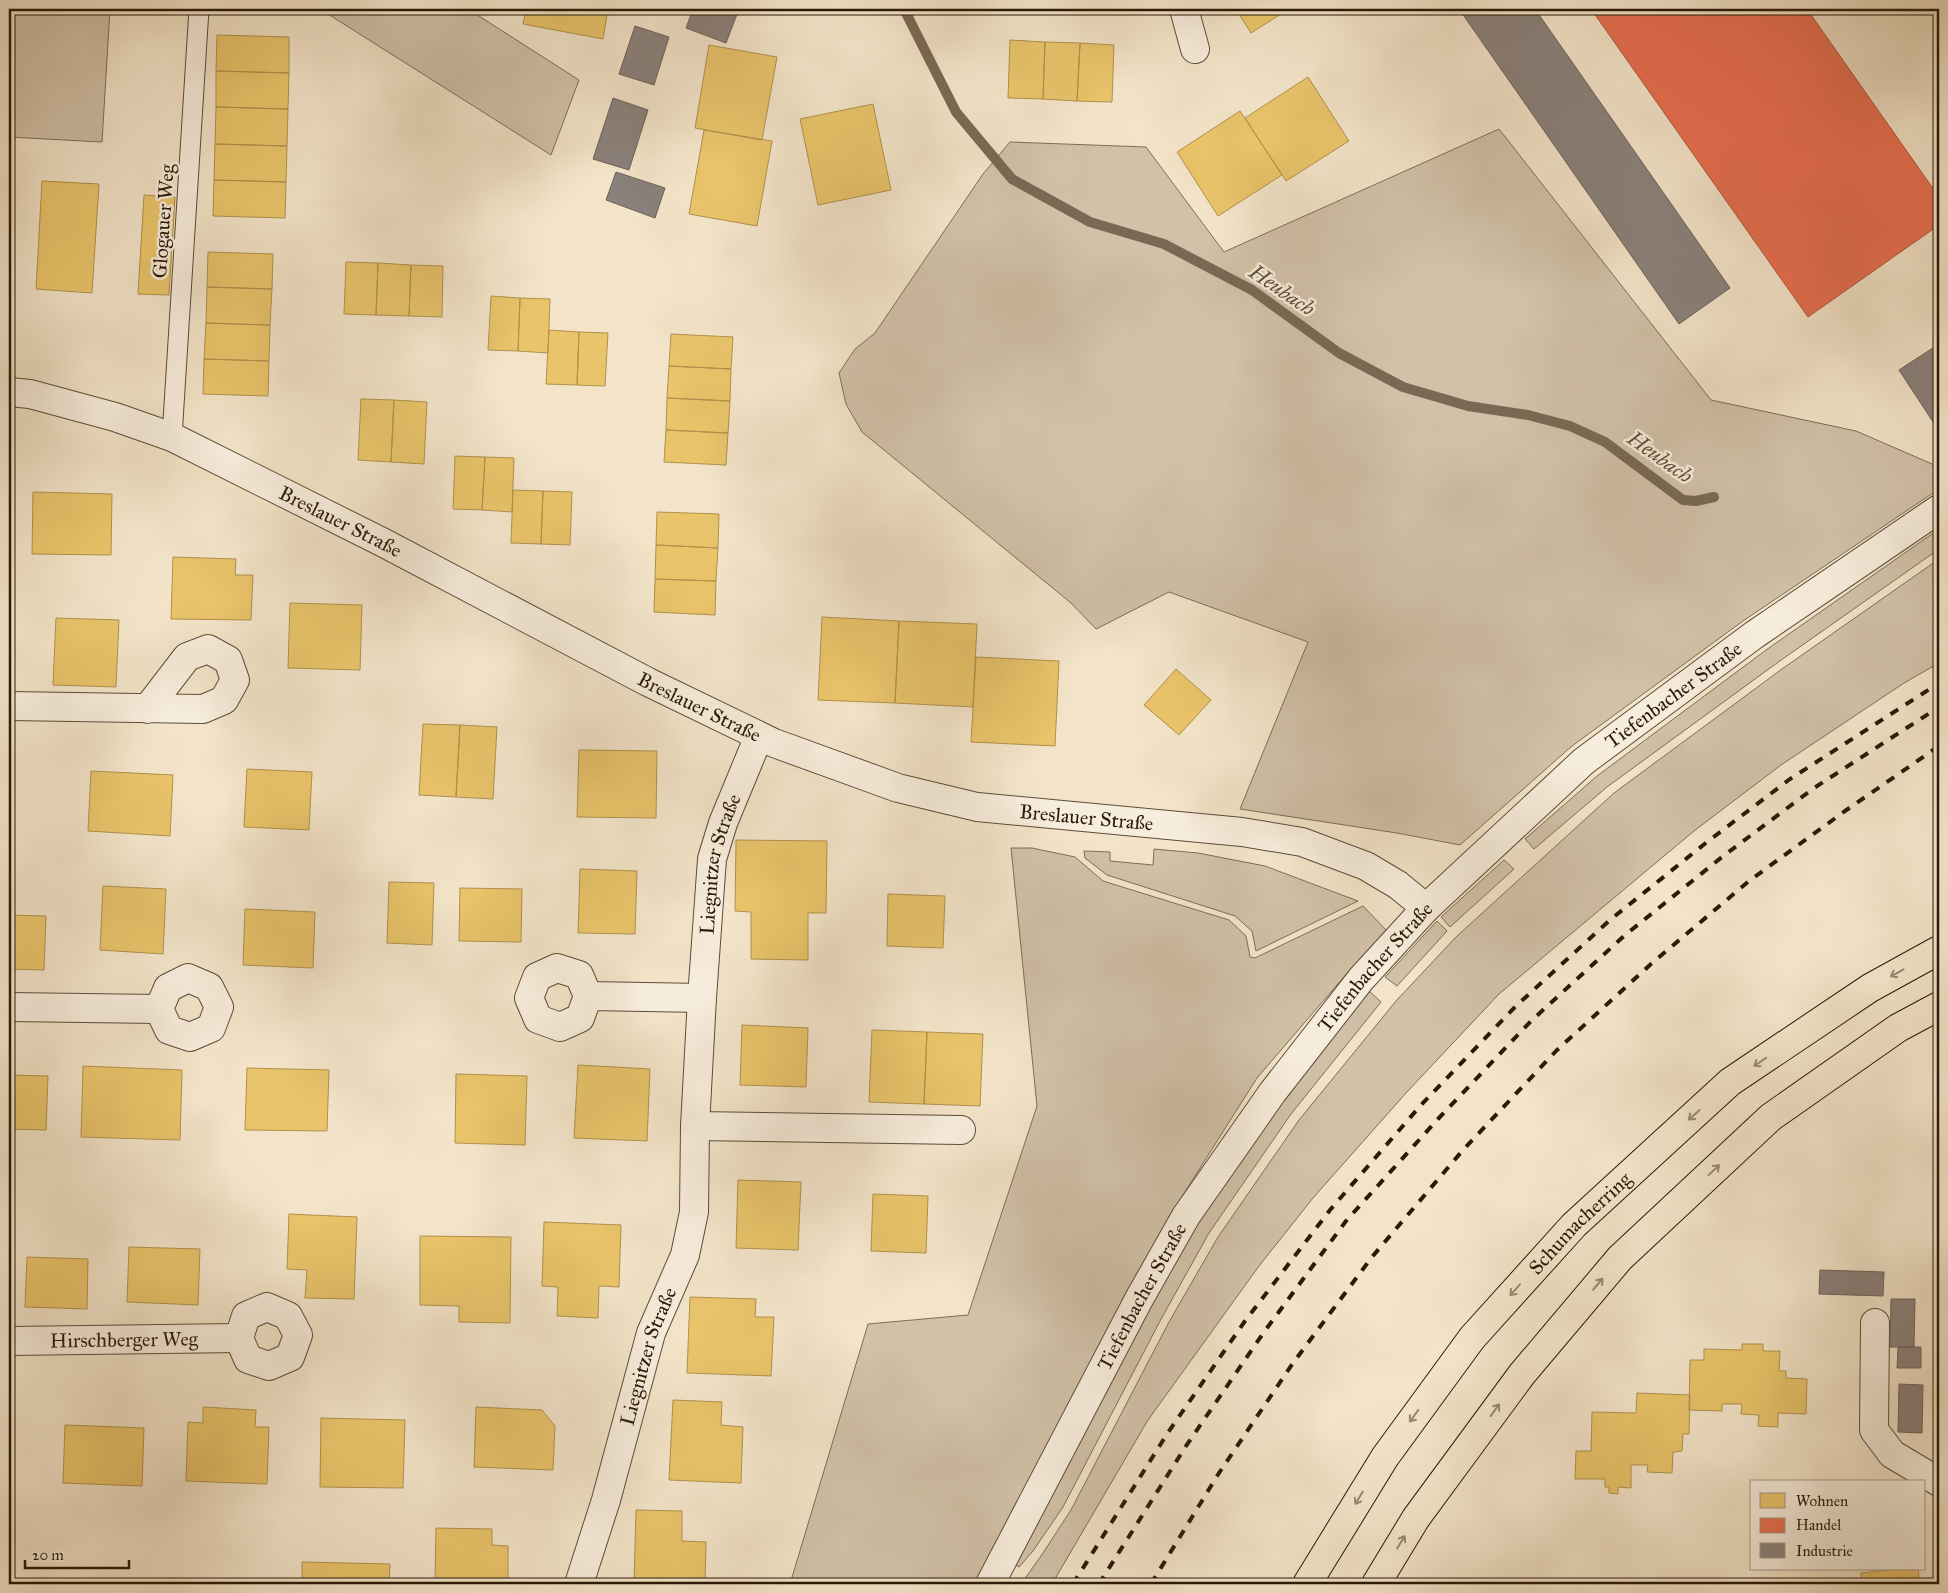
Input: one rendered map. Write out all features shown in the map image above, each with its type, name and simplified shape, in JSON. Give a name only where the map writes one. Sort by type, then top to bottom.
[{"type":"main road","name":"Schumacherring","points":[[1307,1584],[1385,1457],[1472,1338],[1574,1224],[1730,1082],[1870,988],[1939,950]]},
{"type":"main road","points":[[1376,1584],[1416,1518],[1522,1374],[1620,1258],[1771,1117],[1898,1028],[1939,1006]]},
{"type":"street","points":[[1184,9],[1195,48]]},
{"type":"street","name":"Breslauer Straße","points":[[9,392],[30,394],[115,417],[172,437],[374,538],[648,682],[759,736],[898,788],[977,807],[1242,832],[1302,842],[1366,866],[1398,885],[1426,908]]},
{"type":"street","name":"Tiefenbacher Straße","points":[[990,1584],[1139,1299],[1186,1216],[1272,1092],[1361,980],[1426,908],[1584,761],[1754,635],[1939,509]]},
{"type":"street","points":[[9,706],[147,709]]},
{"type":"street","name":"Liegnitzer Straße","points":[[579,1584],[606,1500],[652,1333],[685,1255],[694,1212],[695,1126],[712,859],[723,823],[759,736]]},
{"type":"street","points":[[588,996],[702,998]]},
{"type":"street","points":[[9,1007],[160,1009]]},
{"type":"street","points":[[695,1126],[961,1130]]},
{"type":"street","points":[[1875,1324],[1874,1430],[1892,1454],[1939,1482]]},
{"type":"street","name":"Hirschberger Weg","points":[[9,1341],[238,1338]]},
{"type":"lane","name":"Glogauer Weg","points":[[172,437],[199,9]]},
{"type":"shaded area","points":[[9,9],[110,9],[102,142],[9,137]]},
{"type":"shaded area","points":[[320,9],[468,9],[579,80],[551,155]]},
{"type":"shaded area","points":[[1499,129],[1711,400],[1856,431],[1939,467],[1939,489],[1743,621],[1572,746],[1460,845],[1397,833],[1240,809],[1308,642],[1169,592],[1096,629],[1071,603],[862,432],[846,404],[839,373],[855,349],[875,333],[983,174],[1010,142],[1146,147],[1224,252]]},
{"type":"shaded area","points":[[1939,529],[1939,549],[1777,663],[1607,787],[1534,849],[1525,839],[1597,776],[1766,650]]},
{"type":"shaded area","points":[[1939,559],[1939,663],[1904,683],[1781,765],[1694,831],[1499,994],[1406,1093],[1313,1198],[1259,1266],[1148,1420],[1052,1584],[1021,1584],[1071,1510],[1169,1322],[1218,1237],[1299,1120],[1396,1001],[1456,937],[1614,793],[1782,669]]},
{"type":"shaded area","points":[[1011,848],[1032,848],[1075,857],[1103,881],[1229,920],[1246,936],[1250,957],[1255,958],[1363,906],[1387,931],[1349,971],[1257,1078],[1176,1206],[1129,1292],[979,1584],[790,1584],[868,1324],[968,1315],[1037,1106]]},
{"type":"shaded area","points":[[1154,849],[1198,853],[1265,866],[1358,901],[1256,951],[1252,931],[1235,916],[1107,875],[1085,858],[1084,851],[1110,852],[1110,861],[1153,865]]},
{"type":"shaded area","points":[[1504,860],[1514,869],[1450,927],[1441,917]]},
{"type":"shaded area","points":[[1437,921],[1447,931],[1397,986],[1385,977]]},
{"type":"shaded area","points":[[1369,991],[1381,1002],[1291,1114],[1209,1233],[1160,1321],[1063,1507],[1033,1551],[1019,1567],[1014,1564],[1196,1221],[1281,1096]]},
{"type":"building: Wohnen","points":[[526,9],[608,9],[603,39],[523,24]]},
{"type":"building: Wohnen","points":[[1236,9],[1289,9],[1251,33]]},
{"type":"building: Wohnen","points":[[217,35],[289,37],[289,73],[216,71]]},
{"type":"building: Wohnen","points":[[1010,40],[1045,42],[1043,99],[1008,98]]},
{"type":"building: Wohnen","points":[[1045,42],[1080,43],[1077,101],[1043,99]]},
{"type":"building: Wohnen","points":[[1080,43],[1114,45],[1112,102],[1077,101]]},
{"type":"building: Wohnen","points":[[709,45],[777,57],[762,140],[695,128]]},
{"type":"building: Wohnen","points":[[216,71],[289,73],[288,109],[216,107]]},
{"type":"building: Wohnen","points":[[1308,77],[1349,141],[1286,181],[1245,118]]},
{"type":"building: Wohnen","points":[[873,104],[891,190],[818,205],[800,119]]},
{"type":"building: Wohnen","points":[[216,107],[288,109],[287,146],[215,144]]},
{"type":"building: Wohnen","points":[[1240,111],[1282,175],[1218,216],[1177,152]]},
{"type":"building: Wohnen","points":[[704,130],[772,141],[757,226],[689,214]]},
{"type":"building: Wohnen","points":[[215,144],[287,146],[286,182],[214,180]]},
{"type":"building: Wohnen","points":[[214,180],[286,182],[285,218],[213,216]]},
{"type":"building: Wohnen","points":[[42,181],[99,184],[92,293],[36,289]]},
{"type":"building: Wohnen","points":[[144,195],[175,197],[169,295],[138,294]]},
{"type":"building: Wohnen","points":[[208,252],[273,254],[272,289],[207,287]]},
{"type":"building: Wohnen","points":[[346,262],[378,263],[376,315],[344,314]]},
{"type":"building: Wohnen","points":[[378,263],[411,265],[409,316],[376,315]]},
{"type":"building: Wohnen","points":[[411,265],[443,266],[442,317],[409,316]]},
{"type":"building: Wohnen","points":[[207,287],[272,289],[270,325],[206,323]]},
{"type":"building: Wohnen","points":[[491,296],[520,298],[518,351],[488,350]]},
{"type":"building: Wohnen","points":[[520,298],[550,299],[548,353],[518,351]]},
{"type":"building: Wohnen","points":[[206,323],[270,325],[269,361],[204,359]]},
{"type":"building: Wohnen","points":[[549,330],[579,332],[577,385],[546,384]]},
{"type":"building: Wohnen","points":[[579,332],[608,333],[605,386],[577,385]]},
{"type":"building: Wohnen","points":[[671,334],[733,337],[731,369],[669,366]]},
{"type":"building: Wohnen","points":[[204,359],[269,361],[268,396],[203,394]]},
{"type":"building: Wohnen","points":[[669,366],[731,369],[730,401],[667,398]]},
{"type":"building: Wohnen","points":[[667,398],[730,401],[728,433],[666,430]]},
{"type":"building: Wohnen","points":[[361,399],[394,400],[391,462],[358,460]]},
{"type":"building: Wohnen","points":[[394,400],[427,402],[424,464],[391,462]]},
{"type":"building: Wohnen","points":[[666,430],[728,433],[726,465],[664,462]]},
{"type":"building: Wohnen","points":[[455,456],[485,457],[482,510],[453,509]]},
{"type":"building: Wohnen","points":[[485,457],[514,458],[512,512],[482,510]]},
{"type":"building: Wohnen","points":[[513,490],[543,491],[541,544],[511,543]]},
{"type":"building: Wohnen","points":[[543,491],[572,492],[570,545],[541,544]]},
{"type":"building: Wohnen","points":[[33,492],[112,494],[111,555],[32,554]]},
{"type":"building: Wohnen","points":[[657,512],[719,514],[718,548],[656,545]]},
{"type":"building: Wohnen","points":[[656,545],[718,548],[716,581],[655,579]]},
{"type":"building: Wohnen","points":[[173,557],[236,559],[235,575],[253,575],[251,620],[171,619]]},
{"type":"building: Wohnen","points":[[655,579],[716,581],[715,615],[654,612]]},
{"type":"building: Wohnen","points":[[290,603],[362,605],[360,670],[288,668]]},
{"type":"building: Wohnen","points":[[822,617],[899,621],[895,703],[818,700]]},
{"type":"building: Wohnen","points":[[56,618],[119,620],[116,687],[53,685]]},
{"type":"building: Wohnen","points":[[899,621],[977,624],[973,707],[895,703]]},
{"type":"building: Wohnen","points":[[976,657],[1059,661],[1055,746],[971,742]]},
{"type":"building: Wohnen","points":[[1176,669],[1211,700],[1179,735],[1144,705]]},
{"type":"building: Wohnen","points":[[423,724],[460,725],[456,797],[419,795]]},
{"type":"building: Wohnen","points":[[460,725],[497,727],[493,799],[456,797]]},
{"type":"building: Wohnen","points":[[579,750],[657,751],[656,818],[577,817]]},
{"type":"building: Wohnen","points":[[9,762],[12,762],[11,832],[9,832]]},
{"type":"building: Wohnen","points":[[247,769],[312,772],[309,830],[244,827]]},
{"type":"building: Wohnen","points":[[91,771],[173,775],[170,836],[88,831]]},
{"type":"building: Wohnen","points":[[736,840],[827,841],[826,913],[808,913],[808,960],[751,959],[751,912],[735,911]]},
{"type":"building: Wohnen","points":[[580,869],[637,871],[635,934],[578,933]]},
{"type":"building: Wohnen","points":[[389,882],[434,883],[432,945],[387,943]]},
{"type":"building: Wohnen","points":[[103,886],[166,889],[163,954],[100,950]]},
{"type":"building: Wohnen","points":[[460,888],[522,889],[521,942],[459,941]]},
{"type":"building: Wohnen","points":[[888,894],[945,896],[943,948],[887,946]]},
{"type":"building: Wohnen","points":[[245,909],[315,912],[313,968],[243,965]]},
{"type":"building: Wohnen","points":[[9,915],[46,916],[44,970],[9,969]]},
{"type":"building: Wohnen","points":[[742,1025],[808,1028],[806,1087],[740,1085]]},
{"type":"building: Wohnen","points":[[872,1030],[927,1032],[924,1104],[869,1102]]},
{"type":"building: Wohnen","points":[[927,1032],[983,1034],[980,1106],[924,1104]]},
{"type":"building: Wohnen","points":[[578,1065],[650,1069],[647,1141],[574,1138]]},
{"type":"building: Wohnen","points":[[83,1066],[182,1070],[180,1140],[81,1137]]},
{"type":"building: Wohnen","points":[[247,1068],[329,1070],[327,1131],[245,1130]]},
{"type":"building: Wohnen","points":[[456,1074],[527,1076],[525,1145],[455,1143]]},
{"type":"building: Wohnen","points":[[9,1075],[48,1076],[46,1130],[9,1129]]},
{"type":"building: Wohnen","points":[[738,1180],[801,1182],[798,1250],[736,1248]]},
{"type":"building: Wohnen","points":[[873,1194],[928,1196],[926,1253],[871,1251]]},
{"type":"building: Wohnen","points":[[289,1214],[357,1217],[354,1299],[305,1298],[307,1270],[287,1269]]},
{"type":"building: Wohnen","points":[[544,1222],[621,1225],[619,1287],[599,1286],[598,1318],[557,1316],[558,1287],[542,1286]]},
{"type":"building: Wohnen","points":[[420,1236],[511,1237],[510,1323],[459,1322],[459,1306],[420,1305]]},
{"type":"building: Wohnen","points":[[129,1247],[200,1249],[198,1305],[127,1302]]},
{"type":"building: Wohnen","points":[[27,1257],[88,1259],[87,1309],[25,1307]]},
{"type":"building: Wohnen","points":[[690,1297],[756,1299],[755,1317],[774,1317],[771,1376],[687,1373]]},
{"type":"building: Wohnen","points":[[1742,1344],[1763,1344],[1763,1351],[1780,1351],[1779,1371],[1786,1371],[1786,1378],[1807,1379],[1806,1414],[1778,1413],[1778,1427],[1758,1426],[1759,1415],[1741,1414],[1742,1404],[1722,1404],[1722,1411],[1689,1410],[1690,1360],[1704,1360],[1704,1349],[1742,1350]]},
{"type":"building: Wohnen","points":[[1637,1393],[1690,1395],[1689,1434],[1683,1434],[1682,1451],[1673,1452],[1672,1473],[1647,1472],[1648,1465],[1631,1465],[1631,1488],[1618,1487],[1618,1494],[1609,1493],[1609,1487],[1605,1487],[1605,1479],[1575,1479],[1576,1451],[1591,1451],[1592,1412],[1636,1413]]},
{"type":"building: Wohnen","points":[[673,1400],[722,1402],[721,1425],[743,1427],[741,1483],[669,1480]]},
{"type":"building: Wohnen","points":[[203,1407],[256,1410],[255,1427],[269,1427],[267,1484],[186,1481],[188,1422],[203,1423]]},
{"type":"building: Wohnen","points":[[476,1407],[542,1410],[555,1426],[553,1470],[474,1467]]},
{"type":"building: Wohnen","points":[[321,1418],[405,1420],[403,1488],[320,1487]]},
{"type":"building: Wohnen","points":[[65,1425],[144,1428],[142,1486],[63,1483]]},
{"type":"building: Wohnen","points":[[636,1510],[682,1511],[682,1541],[706,1542],[705,1584],[634,1584]]},
{"type":"building: Wohnen","points":[[436,1528],[492,1529],[492,1545],[508,1546],[508,1584],[435,1584]]},
{"type":"building: Wohnen","points":[[302,1562],[390,1564],[389,1584],[302,1584]]},
{"type":"building: Wohnen","points":[[1887,1570],[1918,1570],[1920,1584],[1862,1584],[1861,1573]]},
{"type":"building: Wohnen","points":[[165,1578],[241,1580],[241,1584],[165,1584]]},
{"type":"building: Wohnen","points":[[39,1579],[115,1581],[115,1584],[39,1584]]},
{"type":"building: Handel","points":[[1591,9],[1807,9],[1939,197],[1939,225],[1808,317]]},
{"type":"building: Industrie","points":[[693,9],[739,9],[726,43],[686,28]]},
{"type":"building: Industrie","points":[[1459,9],[1535,9],[1730,288],[1679,324]]},
{"type":"building: Industrie","points":[[635,26],[669,37],[654,85],[619,74]]},
{"type":"building: Industrie","points":[[613,98],[648,110],[629,170],[593,159]]},
{"type":"building: Industrie","points":[[616,172],[665,188],[655,218],[606,200]]},
{"type":"building: Industrie","points":[[1939,344],[1939,431],[1899,370]]},
{"type":"building: Industrie","points":[[1820,1270],[1884,1272],[1883,1296],[1819,1294]]},
{"type":"building: Industrie","points":[[1891,1299],[1915,1299],[1914,1347],[1890,1347]]},
{"type":"building: Industrie","points":[[1898,1347],[1921,1347],[1921,1368],[1897,1368]]},
{"type":"building: Industrie","points":[[1899,1384],[1923,1385],[1922,1433],[1898,1432]]},
{"type":"waterway","name":"Heubach","points":[[904,9],[956,112],[1012,179],[1090,222],[1164,244],[1252,290],[1339,353],[1403,387],[1468,406],[1528,415],[1570,426],[1605,442],[1683,500],[1696,501],[1714,497]]},
{"type":"railway","points":[[1073,1584],[1167,1434],[1245,1321],[1330,1210],[1421,1105],[1516,1006],[1610,920],[1707,842],[1790,779],[1939,683]]},
{"type":"railway","points":[[1099,1584],[1186,1446],[1264,1332],[1346,1221],[1438,1119],[1531,1021],[1624,936],[1722,857],[1814,788],[1939,707]]},
{"type":"railway","points":[[1151,1584],[1219,1473],[1293,1363],[1372,1257],[1463,1150],[1557,1050],[1651,964],[1749,881],[1939,746]]}]
